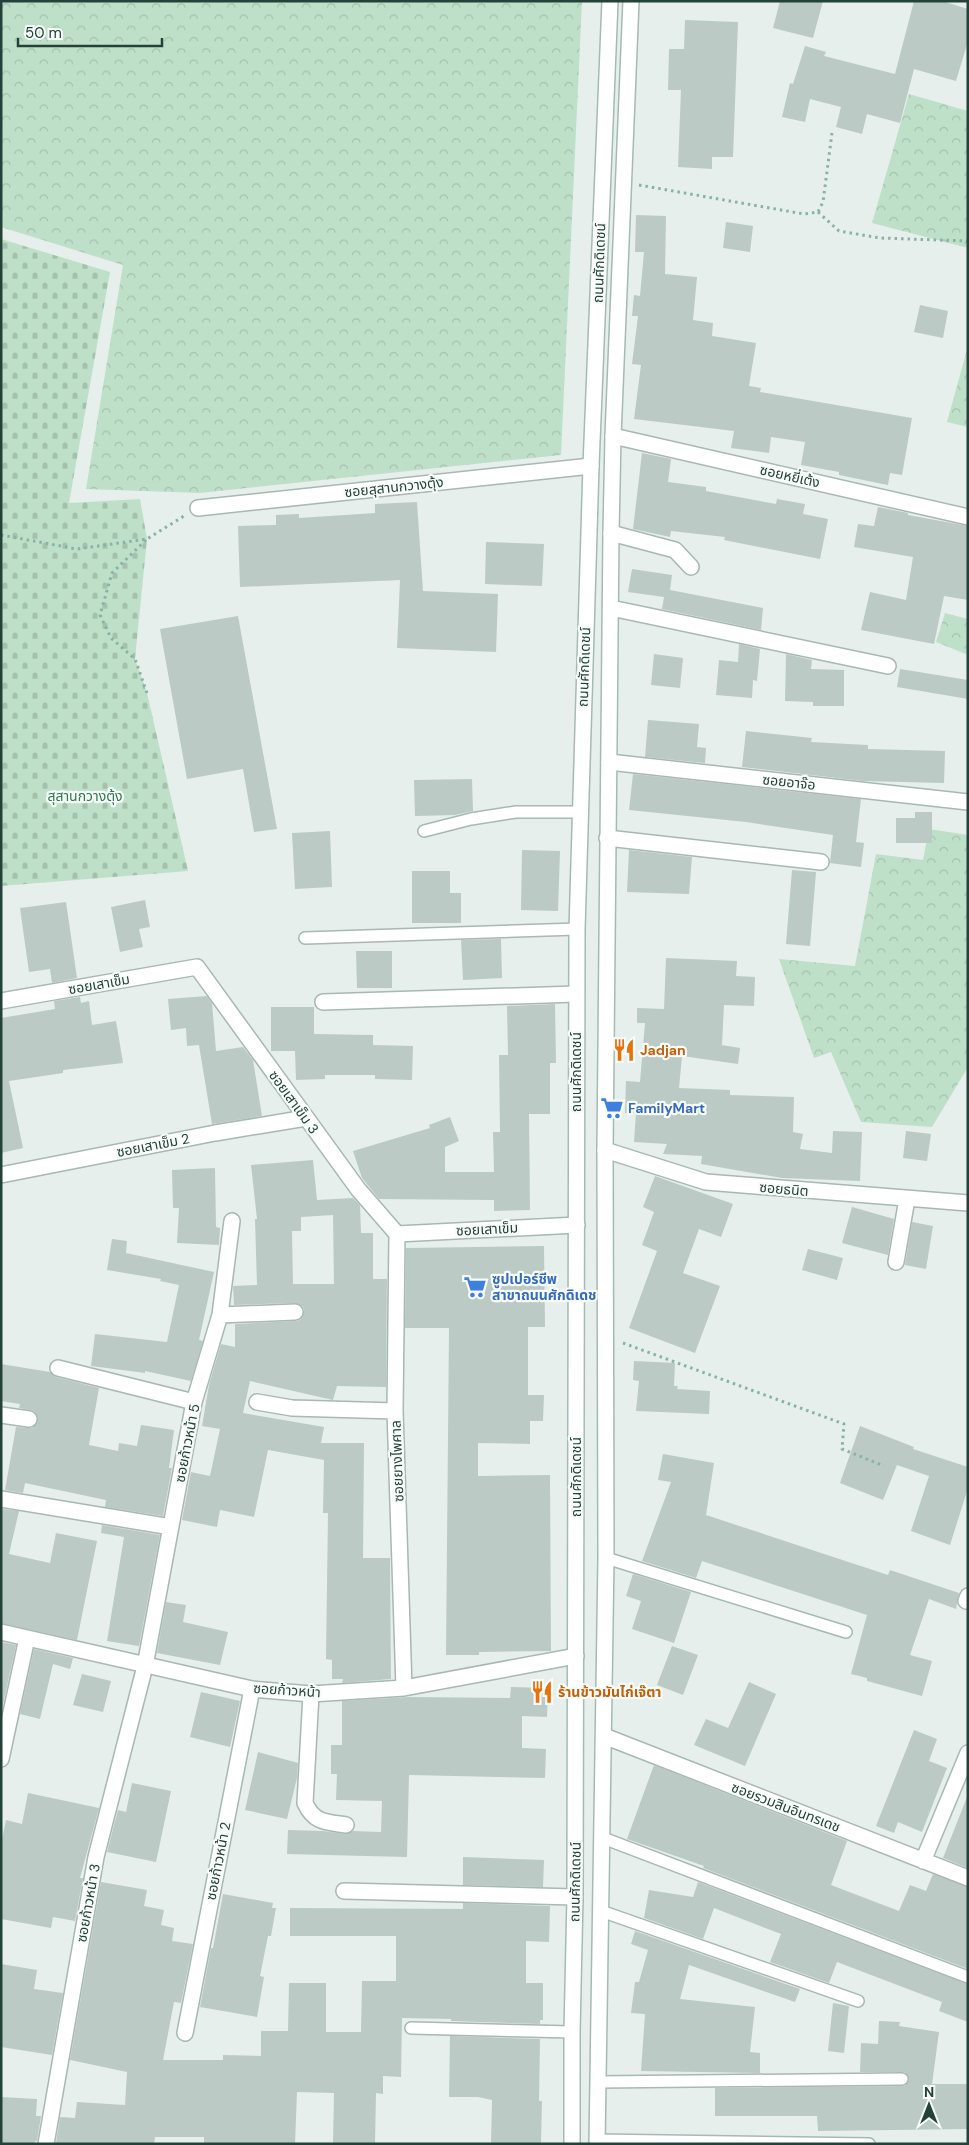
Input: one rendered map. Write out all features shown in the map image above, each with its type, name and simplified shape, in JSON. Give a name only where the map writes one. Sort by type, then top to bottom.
[{"type":"street","name":"ถนนศักดิเดชน์","points":[[572,2144],[576,1656],[576,994],[579,812],[610,1]]},
{"type":"street","name":"ถนนศักดิเดชน์","points":[[597,2142],[606,1558],[605,1150],[611,533],[613,436],[631,1]]},
{"type":"street","name":"ซอยหยี่เต้ง","points":[[613,436],[968,517]]},
{"type":"street","name":"ซอยสุสานกวางตุ้ง","points":[[198,508],[591,466]]},
{"type":"street","points":[[611,533],[675,550],[691,567]]},
{"type":"street","points":[[611,608],[888,666]]},
{"type":"street","name":"ซอยอาจ๊อ","points":[[609,762],[968,802]]},
{"type":"street","points":[[607,838],[821,862]]},
{"type":"street","name":"ซอยเสาเข็ม","points":[[1,1001],[197,967]]},
{"type":"street","name":"ซอยเสาเข็ม 3","points":[[197,967],[358,1189],[397,1234]]},
{"type":"street","points":[[323,1002],[576,994]]},
{"type":"street","name":"ซอยเสาเข็ม 2","points":[[1,1175],[215,1133],[306,1118]]},
{"type":"street","name":"ซอยธนิต","points":[[605,1150],[706,1182],[968,1203]]},
{"type":"street","points":[[896,1262],[907,1199]]},
{"type":"street","name":"ซอยก้าวหน้า 5","points":[[145,1666],[194,1402],[220,1315],[232,1220]]},
{"type":"street","name":"ซอยเสาเข็ม","points":[[397,1234],[577,1225]]},
{"type":"street","name":"ซอยยางไพศาล","points":[[397,1234],[395,1411],[404,1688]]},
{"type":"street","points":[[220,1315],[295,1312]]},
{"type":"street","points":[[58,1368],[194,1402]]},
{"type":"street","points":[[257,1402],[292,1408],[395,1411]]},
{"type":"street","points":[[1,1415],[29,1419]]},
{"type":"street","points":[[1,1499],[171,1528]]},
{"type":"street","name":"ซอยก้าวหน้า","points":[[1,1632],[252,1689],[311,1694],[404,1688],[576,1656]]},
{"type":"street","points":[[1,1759],[27,1638]]},
{"type":"street","name":"ซอยก้าวหน้า 3","points":[[46,2144],[96,1857],[145,1666]]},
{"type":"street","name":"ซอยก้าวหน้า 2","points":[[185,2033],[252,1689]]},
{"type":"street","points":[[311,1694],[304,1803],[310,1814],[325,1822],[346,1825]]},
{"type":"street","name":"ซอยรวมสินอินทรเดช","points":[[604,1736],[968,1878]]},
{"type":"street","points":[[923,1861],[968,1752]]},
{"type":"street","points":[[344,1891],[575,1897]]},
{"type":"lane","points":[[424,832],[471,819],[516,812],[579,812]]},
{"type":"lane","points":[[305,938],[577,929]]},
{"type":"lane","points":[[606,1558],[846,1632]]},
{"type":"lane","points":[[603,1838],[968,1977]]},
{"type":"lane","points":[[601,1912],[858,2001]]},
{"type":"lane","points":[[411,2028],[572,2032]]},
{"type":"lane","points":[[598,2082],[902,2079]]},
{"type":"lane","points":[[597,2142],[869,2144]]},
{"type":"path","points":[[818,212],[823,202],[832,133]]},
{"type":"path","points":[[624,182],[804,214],[818,212]]},
{"type":"path","points":[[818,212],[839,231],[880,238],[968,241]]},
{"type":"path","points":[[147,693],[135,659],[111,638],[100,615],[112,573],[147,539],[198,508]]},
{"type":"path","points":[[1,535],[77,549],[147,539]]},
{"type":"path","points":[[605,1338],[637,1347],[844,1424],[842,1450],[884,1466]]},
{"type":"green space","points":[[1,1],[582,1],[561,455],[200,493],[86,489],[123,265],[1,227]]},
{"type":"green space","points":[[909,94],[968,111],[968,248],[872,223]]},
{"type":"green space","name":"สุสานกวางตุ้ง","points":[[1,239],[110,272],[69,503],[140,499],[147,539],[135,659],[147,693],[188,871],[1,886]]},
{"type":"green space","points":[[968,346],[968,427],[947,422]]},
{"type":"green space","points":[[945,613],[968,619],[968,655],[936,642]]},
{"type":"green space","points":[[929,829],[968,835],[968,1067],[932,1127],[861,1122],[831,1052],[814,1058],[779,959],[855,966],[876,854],[923,860]]},
{"type":"building","points":[[780,1],[823,1],[813,38],[773,28]]},
{"type":"building","points":[[914,1],[942,1],[968,9],[968,41],[956,81],[914,69],[900,123],[867,114],[862,134],[836,127],[841,107],[810,99],[805,122],[782,117],[790,83],[793,84],[805,46],[826,52],[824,56],[895,74]]},
{"type":"building","points":[[685,20],[738,22],[733,157],[712,157],[712,169],[678,167],[681,90],[668,90],[669,49],[684,49]]},
{"type":"building","points":[[636,215],[666,216],[665,274],[697,277],[693,320],[713,323],[712,336],[756,343],[749,386],[761,388],[760,392],[912,418],[902,475],[890,473],[888,485],[839,475],[839,472],[801,465],[805,442],[771,437],[769,453],[731,448],[734,431],[634,419],[641,365],[632,364],[638,316],[632,316],[634,295],[640,296],[644,252],[635,252]]},
{"type":"building","points":[[726,222],[753,226],[750,252],[723,248]]},
{"type":"building","points":[[920,305],[948,311],[943,338],[914,332]]},
{"type":"building","points":[[642,453],[671,459],[668,482],[706,487],[706,491],[776,504],[777,499],[805,504],[803,514],[828,519],[820,559],[724,540],[725,537],[671,531],[670,537],[633,529]]},
{"type":"building","points":[[417,502],[423,591],[498,594],[496,652],[397,648],[400,580],[240,587],[238,526],[276,525],[276,515],[299,514],[299,518],[375,513],[375,504]]},
{"type":"building","points":[[878,507],[908,513],[908,515],[968,526],[968,600],[944,596],[934,644],[861,630],[870,592],[906,600],[913,557],[854,547],[858,524],[874,526]]},
{"type":"building","points":[[486,542],[544,544],[542,586],[485,584]]},
{"type":"building","points":[[632,569],[672,575],[670,590],[763,608],[761,630],[662,609],[664,597],[628,592]]},
{"type":"building","points":[[238,616],[277,829],[254,832],[243,769],[187,779],[160,629]]},
{"type":"building","points":[[739,644],[760,649],[757,681],[753,680],[752,698],[716,695],[719,660],[738,662]]},
{"type":"building","points":[[654,654],[683,658],[680,688],[651,685]]},
{"type":"building","points":[[786,654],[812,660],[811,669],[844,670],[844,706],[813,706],[813,702],[785,701]]},
{"type":"building","points":[[900,669],[968,680],[968,699],[897,687]]},
{"type":"building","points":[[648,720],[699,724],[697,747],[706,748],[705,763],[645,757]]},
{"type":"building","points":[[746,731],[812,738],[811,742],[868,745],[868,749],[945,751],[944,783],[863,781],[742,767]]},
{"type":"building","points":[[633,774],[861,799],[856,842],[864,843],[861,867],[830,863],[833,835],[746,822],[629,810]]},
{"type":"building","points":[[472,779],[473,811],[455,815],[415,816],[414,780]]},
{"type":"building","points":[[915,812],[932,812],[932,843],[896,843],[896,818],[915,818]]},
{"type":"building","points":[[330,831],[332,887],[295,889],[292,833]]},
{"type":"building","points":[[522,850],[560,851],[558,911],[521,910]]},
{"type":"building","points":[[629,850],[692,857],[689,894],[627,892]]},
{"type":"building","points":[[792,870],[816,872],[810,946],[786,944]]},
{"type":"building","points":[[412,871],[450,871],[450,893],[461,893],[461,923],[412,923]]},
{"type":"building","points":[[145,900],[150,927],[139,929],[143,947],[120,952],[111,907]]},
{"type":"building","points":[[66,902],[77,978],[52,983],[50,969],[29,972],[20,908]]},
{"type":"building","points":[[501,939],[502,978],[463,980],[461,940]]},
{"type":"building","points":[[356,951],[392,951],[392,988],[357,988]]},
{"type":"building","points":[[666,958],[737,961],[736,976],[755,977],[754,1006],[724,1005],[722,1045],[740,1048],[738,1064],[682,1056],[679,1088],[730,1090],[730,1095],[794,1097],[793,1132],[803,1134],[800,1149],[832,1153],[833,1131],[862,1132],[860,1181],[782,1178],[701,1164],[702,1156],[663,1154],[667,1144],[634,1142],[636,1113],[625,1113],[626,1081],[640,1082],[645,1023],[637,1023],[637,1008],[664,1009]]},
{"type":"building","points":[[207,996],[212,1003],[216,1051],[243,1047],[253,1060],[262,1116],[212,1124],[199,1045],[187,1046],[186,1028],[171,1030],[168,999]]},
{"type":"building","points":[[80,997],[81,1003],[89,1001],[92,1025],[116,1021],[123,1063],[63,1070],[63,1073],[9,1081],[23,1148],[1,1153],[1,1018],[55,1009],[54,1001]]},
{"type":"building","points":[[555,1004],[556,1063],[550,1063],[550,1114],[529,1114],[530,1210],[494,1211],[494,1200],[379,1199],[362,1178],[353,1151],[430,1128],[429,1125],[450,1117],[459,1141],[445,1147],[445,1172],[494,1172],[493,1132],[500,1132],[499,1055],[508,1055],[507,1006]]},
{"type":"building","points":[[271,1007],[314,1007],[314,1034],[373,1035],[373,1045],[413,1046],[412,1080],[375,1079],[375,1075],[325,1075],[325,1079],[296,1080],[295,1051],[271,1051]]},
{"type":"building","points":[[906,1131],[931,1134],[927,1161],[903,1158]]},
{"type":"building","points":[[313,1160],[317,1200],[353,1198],[360,1205],[361,1233],[373,1233],[373,1279],[387,1279],[386,1387],[337,1386],[333,1400],[250,1381],[243,1413],[324,1427],[321,1443],[364,1443],[363,1558],[390,1558],[391,1679],[342,1683],[343,1679],[332,1679],[332,1660],[326,1659],[328,1513],[323,1513],[324,1460],[268,1450],[254,1517],[220,1510],[217,1527],[182,1520],[191,1472],[210,1476],[220,1429],[202,1426],[209,1385],[221,1344],[235,1347],[235,1324],[296,1321],[300,1320],[304,1312],[303,1307],[295,1303],[234,1305],[233,1286],[257,1285],[255,1219],[257,1219],[251,1165]],"holes":[[[333,1215],[334,1284],[293,1284],[292,1231],[301,1231],[301,1217]]]},
{"type":"building","points":[[215,1168],[216,1227],[220,1228],[219,1245],[177,1243],[179,1208],[173,1208],[172,1170]]},
{"type":"building","points":[[655,1176],[733,1204],[721,1237],[699,1229],[683,1273],[720,1286],[695,1353],[629,1328],[657,1251],[642,1245],[654,1212],[643,1207]]},
{"type":"building","points":[[852,1207],[894,1219],[888,1255],[842,1243]]},
{"type":"building","points":[[912,1222],[933,1226],[926,1269],[905,1265]]},
{"type":"building","points":[[112,1239],[127,1241],[126,1253],[214,1272],[199,1340],[203,1341],[191,1381],[145,1371],[145,1373],[91,1366],[95,1334],[167,1342],[179,1285],[160,1281],[161,1279],[107,1270]]},
{"type":"building","points":[[544,1246],[545,1327],[528,1327],[528,1395],[544,1395],[543,1421],[530,1421],[530,1444],[478,1443],[478,1476],[550,1475],[551,1651],[479,1652],[479,1655],[446,1655],[449,1328],[405,1328],[406,1248]]},
{"type":"building","points":[[808,1249],[843,1258],[837,1280],[802,1270]]},
{"type":"building","points":[[634,1361],[675,1363],[674,1386],[678,1386],[677,1389],[710,1391],[709,1414],[636,1411],[639,1381],[633,1380]]},
{"type":"building","points":[[1,1364],[50,1372],[56,1377],[99,1388],[89,1445],[118,1451],[119,1443],[137,1446],[141,1425],[174,1430],[169,1468],[172,1468],[163,1516],[105,1507],[106,1500],[25,1483],[23,1493],[5,1490],[16,1427],[32,1428],[38,1420],[34,1411],[19,1408],[20,1404],[1,1401]]},
{"type":"building","points":[[860,1426],[914,1447],[913,1449],[968,1467],[968,1488],[950,1545],[911,1531],[929,1476],[897,1465],[883,1500],[840,1483]]},
{"type":"building","points":[[663,1454],[714,1463],[706,1515],[888,1575],[890,1570],[959,1593],[956,1609],[929,1599],[910,1655],[932,1661],[922,1696],[867,1681],[867,1678],[851,1674],[867,1615],[702,1561],[696,1578],[642,1561],[671,1482],[658,1480]]},
{"type":"building","points":[[2,1509],[19,1511],[9,1554],[50,1563],[56,1533],[97,1541],[77,1640],[1,1623]]},
{"type":"building","points":[[102,1525],[160,1535],[139,1646],[107,1641],[124,1537],[101,1533]]},
{"type":"building","points":[[633,1574],[691,1592],[674,1643],[632,1629],[641,1601],[626,1596]]},
{"type":"building","points":[[166,1602],[186,1605],[183,1622],[228,1632],[220,1665],[157,1653]]},
{"type":"building","points":[[1,1642],[16,1645],[2,1709],[1,1709]]},
{"type":"building","points":[[672,1646],[698,1655],[683,1695],[657,1685]]},
{"type":"building","points":[[34,1649],[73,1658],[70,1669],[53,1664],[40,1719],[20,1714]]},
{"type":"building","points":[[82,1674],[111,1681],[103,1712],[73,1705]]},
{"type":"building","points":[[749,1682],[776,1694],[745,1766],[694,1745],[706,1719],[728,1728]]},
{"type":"building","points":[[511,1687],[548,1688],[547,1717],[522,1716],[522,1748],[546,1749],[545,1778],[409,1775],[407,1857],[287,1854],[288,1830],[345,1834],[353,1831],[381,1832],[382,1801],[336,1800],[337,1774],[331,1774],[331,1745],[342,1745],[342,1701],[409,1697],[510,1698]]},
{"type":"building","points":[[201,1692],[240,1701],[230,1747],[190,1737]]},
{"type":"building","points":[[914,1730],[937,1739],[929,1761],[947,1768],[922,1832],[898,1822],[894,1833],[876,1826]]},
{"type":"building","points":[[258,1752],[298,1763],[297,1778],[287,1819],[245,1810]]},
{"type":"building","points":[[654,1765],[847,1841],[831,1885],[899,1911],[910,1885],[926,1891],[933,1874],[968,1887],[968,1969],[703,1868],[704,1866],[627,1839]]},
{"type":"building","points":[[132,1783],[171,1791],[156,1862],[107,1852],[118,1810],[126,1812]]},
{"type":"building","points":[[28,1793],[99,1808],[80,1878],[83,1878],[75,1921],[53,1917],[51,1928],[1,1919],[1,1844],[6,1820],[22,1824]]},
{"type":"building","points":[[968,1797],[968,1868],[943,1858]]},
{"type":"building","points":[[463,1857],[544,1860],[543,1887],[463,1885]]},
{"type":"building","points":[[101,1882],[147,1890],[144,1906],[164,1910],[161,1925],[174,1928],[172,1941],[193,1944],[181,2003],[174,2002],[163,2060],[223,2060],[223,2055],[261,2056],[261,2031],[288,2031],[289,1983],[326,1983],[326,2032],[361,2032],[362,1981],[396,1981],[396,1936],[290,1936],[290,1908],[463,1909],[463,1903],[550,1906],[549,1942],[526,1941],[526,1983],[543,1983],[543,2020],[540,2020],[540,2024],[402,2018],[401,2077],[383,2076],[383,2094],[376,2093],[375,2144],[333,2144],[334,2093],[297,2092],[295,2144],[204,2144],[204,2137],[155,2137],[154,2144],[56,2143],[60,2117],[75,2118],[77,2102],[125,2105],[127,2072],[70,2060]]},
{"type":"building","points":[[698,1882],[968,1984],[968,2022],[939,2011],[942,2002],[837,1962],[829,1983],[770,1962],[781,1934],[714,1908],[703,1939],[644,1918],[649,1890],[693,1897]]},
{"type":"building","points":[[223,1894],[273,1903],[272,1908],[276,1908],[271,1936],[268,1936],[260,1976],[264,1977],[257,2017],[200,2007]]},
{"type":"building","points":[[635,1931],[800,1989],[795,2002],[689,1965],[680,1999],[755,2007],[750,2052],[760,2053],[760,2073],[641,2071],[645,2014],[631,2013],[635,1982],[639,1982],[648,1950],[631,1944]]},
{"type":"building","points":[[1,1964],[37,1970],[34,1989],[63,1993],[52,2055],[1,2047]]},
{"type":"building","points":[[833,2003],[849,2006],[844,2053],[828,2051]]},
{"type":"building","points":[[879,2021],[900,2022],[899,2026],[939,2032],[932,2084],[968,2084],[968,2129],[818,2131],[817,2116],[715,2116],[715,2088],[905,2086],[909,2079],[905,2072],[860,2072],[861,2043],[878,2044]]},
{"type":"building","points":[[450,2036],[540,2039],[539,2101],[542,2101],[541,2144],[491,2144],[492,2100],[478,2097],[449,2097]]},
{"type":"building","points":[[1,2097],[37,2099],[36,2116],[41,2116],[37,2141],[34,2144],[1,2144]]},
{"type":"place","name":"Jadjan","points":[[624,1050]]},
{"type":"place","name":"FamilyMart","points":[[612,1108]]},
{"type":"place","name":"ซูปเปอร์ชีพ สาขาถนนศักดิเดช","points":[[475,1287]]},
{"type":"place","name":"ร้านข้าวมันไก่เจ๊ตา","points":[[542,1692]]}]
